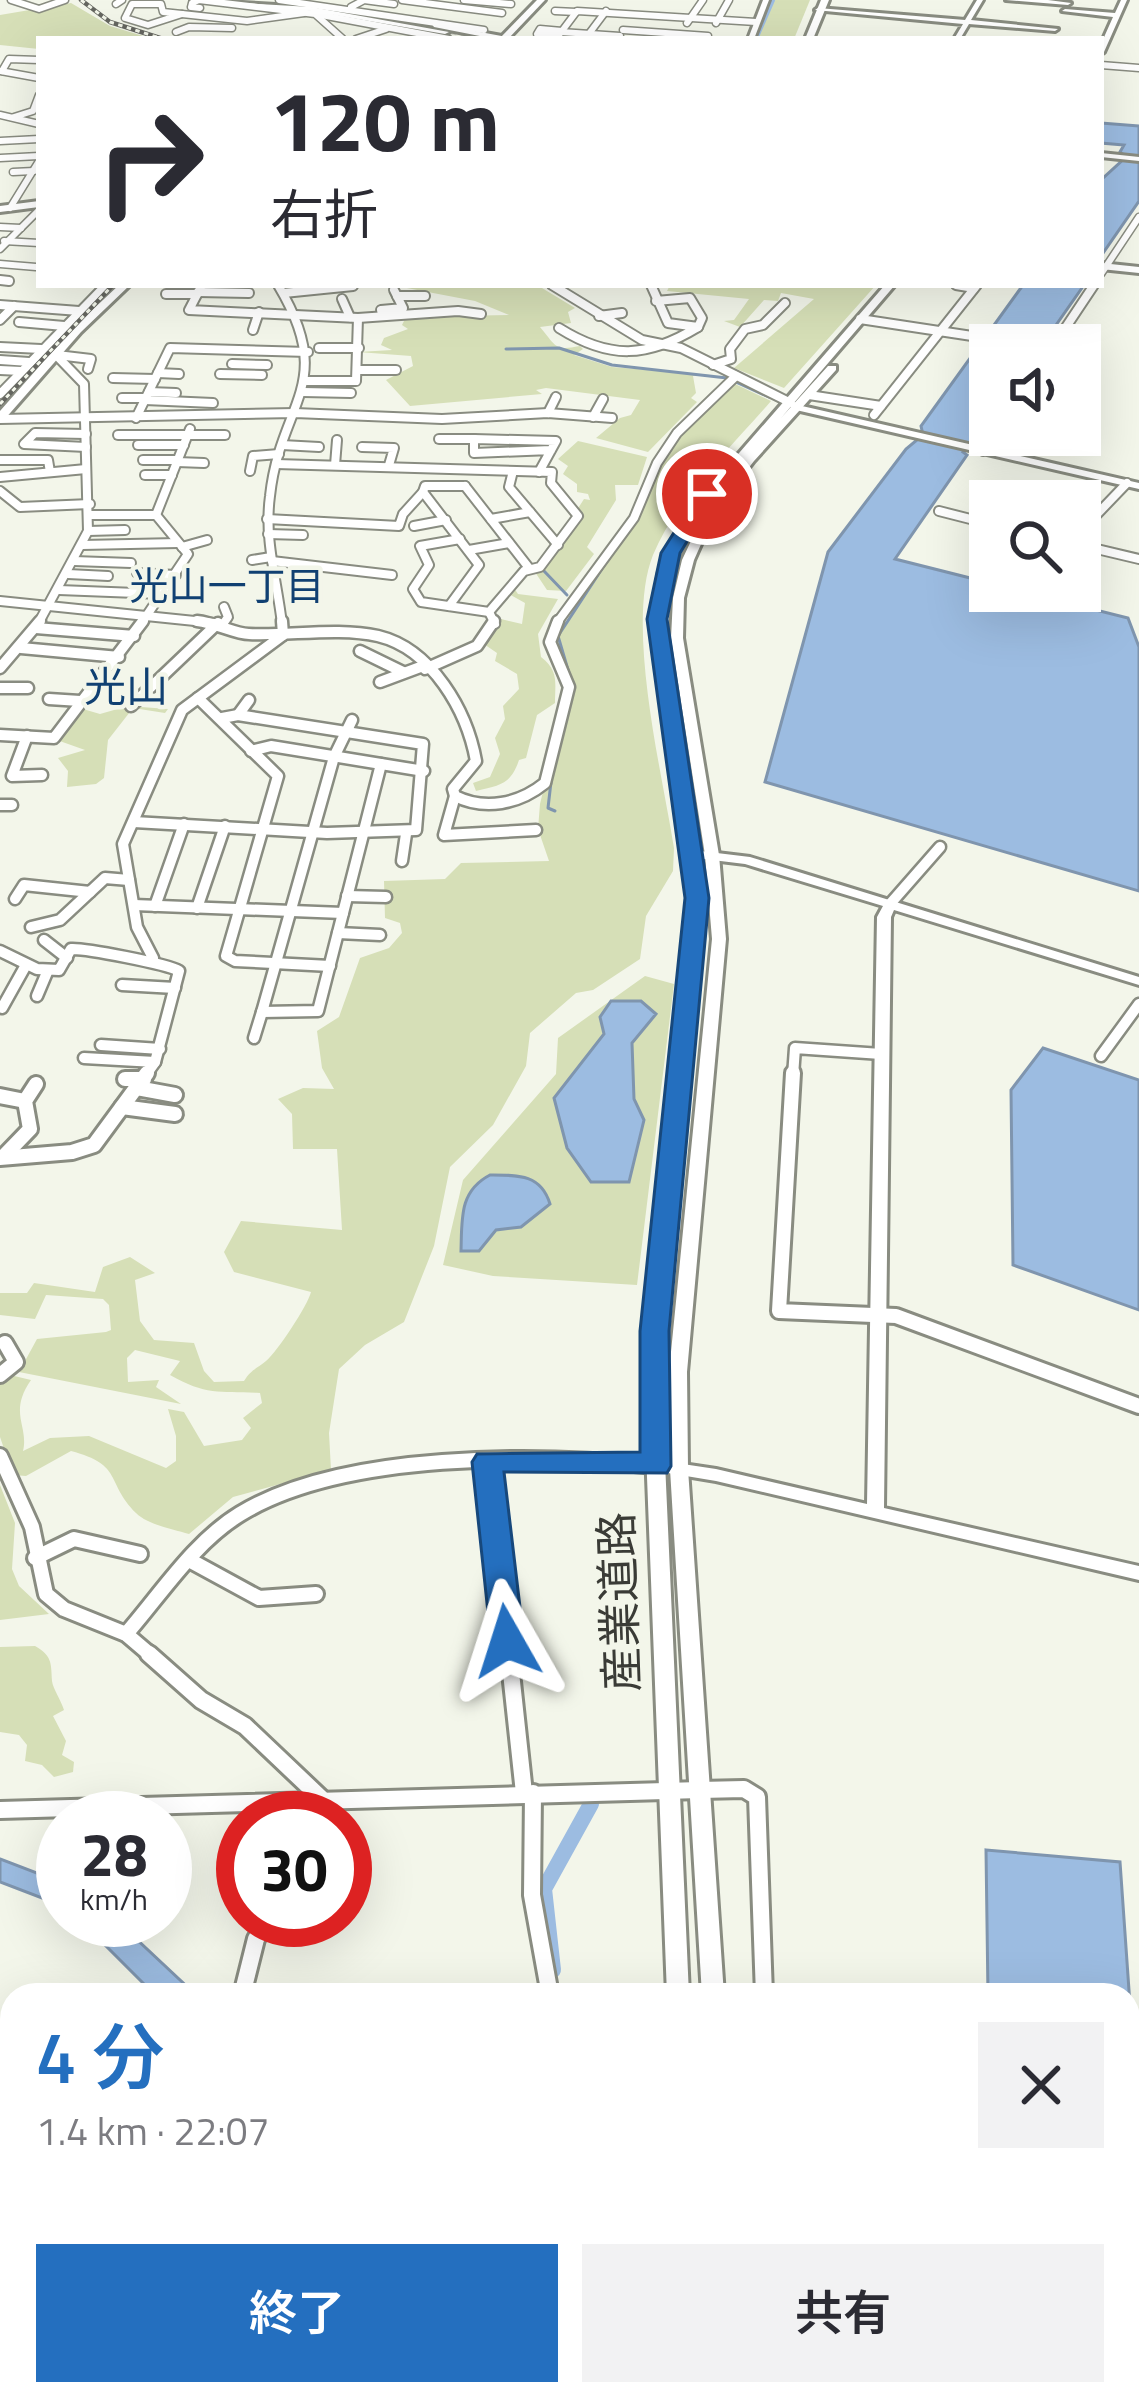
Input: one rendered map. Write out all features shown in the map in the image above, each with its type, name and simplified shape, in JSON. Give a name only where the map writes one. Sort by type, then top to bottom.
[{"type":"main road","points":[[232,0],[315,6],[487,36]]},
{"type":"main road","points":[[507,36],[541,0]]},
{"type":"main road","points":[[807,36],[820,3]]},
{"type":"main road","points":[[193,6],[333,12],[483,34]]},
{"type":"main road","points":[[315,6],[449,32]]},
{"type":"main road","points":[[333,12],[449,32]]},
{"type":"main road","points":[[5,208],[36,207]]},
{"type":"main road","points":[[0,419],[122,288]]},
{"type":"main road","name":"産業道路","points":[[711,1983],[680,1469],[680,1333],[719,939],[712,855],[677,638],[677,584],[710,512],[793,404],[809,395],[888,288]]},
{"type":"main road","name":"産業道路","points":[[677,1983],[652,1372],[696,936],[692,854],[657,644],[661,584],[670,553],[691,515],[901,288]]},
{"type":"street","points":[[11,0],[20,8],[38,9],[65,0]]},
{"type":"street","points":[[172,0],[206,16],[248,21],[304,13],[315,6]]},
{"type":"street","points":[[279,0],[378,11],[449,32]]},
{"type":"street","points":[[350,8],[364,0],[502,13]]},
{"type":"street","points":[[464,0],[513,2]]},
{"type":"street","points":[[559,34],[651,36],[675,0]]},
{"type":"street","points":[[680,36],[703,0]]},
{"type":"street","points":[[708,36],[729,0]]},
{"type":"street","points":[[752,36],[766,0]]},
{"type":"street","points":[[884,15],[894,0]]},
{"type":"street","points":[[959,36],[980,0]]},
{"type":"street","points":[[1010,0],[1068,5]]},
{"type":"street","points":[[1037,0],[1114,15]]},
{"type":"street","points":[[1104,37],[1120,0]]},
{"type":"street","points":[[315,6],[355,23],[417,33],[483,34],[513,2]]},
{"type":"street","points":[[378,11],[396,3]]},
{"type":"street","points":[[396,3],[449,32]]},
{"type":"street","points":[[820,3],[1054,36],[1068,5]]},
{"type":"street","points":[[193,6],[148,25],[125,18],[132,4],[161,4],[163,12],[193,6],[304,13]]},
{"type":"street","points":[[315,6],[339,36]]},
{"type":"street","points":[[228,19],[250,8]]},
{"type":"street","points":[[570,20],[557,13],[577,9],[757,22]]},
{"type":"street","points":[[559,34],[577,9]]},
{"type":"street","points":[[449,32],[470,11]]},
{"type":"street","points":[[587,36],[604,13]]},
{"type":"street","points":[[620,35],[634,15]]},
{"type":"street","points":[[223,36],[248,21]]},
{"type":"street","points":[[333,31],[355,23]]},
{"type":"street","points":[[211,26],[232,28]]},
{"type":"street","points":[[176,32],[189,27],[232,28]]},
{"type":"street","points":[[364,36],[387,28]]},
{"type":"street","points":[[409,36],[417,33]]},
{"type":"street","points":[[6,79],[1,71],[9,59],[36,60]]},
{"type":"street","points":[[1104,65],[1139,68]]},
{"type":"street","points":[[6,79],[36,77]]},
{"type":"street","points":[[6,79],[32,82],[29,85]]},
{"type":"street","points":[[14,117],[33,110],[36,103]]},
{"type":"street","points":[[0,115],[34,121]]},
{"type":"street","points":[[12,129],[34,121]]},
{"type":"street","points":[[0,141],[36,140]]},
{"type":"street","points":[[1104,156],[1139,160]]},
{"type":"street","points":[[0,158],[36,164]]},
{"type":"street","points":[[13,172],[36,165]]},
{"type":"street","points":[[5,208],[36,167]]},
{"type":"street","points":[[25,184],[36,184]]},
{"type":"street","points":[[3,244],[36,210]]},
{"type":"street","points":[[1104,266],[1139,217]]},
{"type":"street","points":[[0,226],[21,228]]},
{"type":"street","points":[[3,244],[36,243]]},
{"type":"street","points":[[0,264],[36,267]]},
{"type":"street","points":[[1104,267],[1139,268]]},
{"type":"street","points":[[0,394],[103,288]]},
{"type":"street","points":[[556,288],[615,325],[695,355],[733,379],[793,404],[969,448]]},
{"type":"street","points":[[809,395],[878,411],[973,288]]},
{"type":"street","points":[[1068,324],[1092,288]]},
{"type":"street","points":[[281,289],[296,314],[308,352],[307,381],[279,455],[267,519],[283,635]]},
{"type":"street","points":[[170,290],[250,296],[245,312]]},
{"type":"street","points":[[191,307],[199,290]]},
{"type":"street","points":[[653,293],[673,292]]},
{"type":"street","points":[[382,314],[403,308],[395,293],[425,296]]},
{"type":"street","points":[[653,293],[668,323],[698,327]]},
{"type":"street","points":[[559,328],[582,339],[587,348],[634,360],[671,345],[698,327],[702,318],[690,298],[653,293]]},
{"type":"street","points":[[376,297],[382,314]]},
{"type":"street","points":[[307,381],[356,381],[359,347],[354,318],[342,298]]},
{"type":"street","points":[[712,365],[730,359],[730,350],[745,328],[763,325],[785,303]]},
{"type":"street","points":[[0,305],[79,310]]},
{"type":"street","points":[[0,320],[14,306]]},
{"type":"street","points":[[191,307],[217,307]]},
{"type":"street","points":[[191,307],[296,314],[318,309],[354,318],[458,311],[481,314]]},
{"type":"street","points":[[253,330],[264,311]]},
{"type":"street","points":[[598,316],[622,313]]},
{"type":"street","points":[[867,320],[969,335]]},
{"type":"street","points":[[19,322],[64,326]]},
{"type":"street","points":[[596,328],[640,322]]},
{"type":"street","points":[[0,346],[41,349]]},
{"type":"street","points":[[319,348],[359,347]]},
{"type":"street","points":[[136,418],[170,348],[196,354],[308,352]]},
{"type":"street","points":[[220,374],[261,378],[273,351]]},
{"type":"street","points":[[56,355],[87,357],[91,359],[88,369]]},
{"type":"street","points":[[0,668],[51,606],[88,531],[84,384],[56,355]]},
{"type":"street","points":[[681,359],[695,355]]},
{"type":"street","points":[[0,360],[29,362]]},
{"type":"street","points":[[232,364],[267,365]]},
{"type":"street","points":[[357,367],[396,367]]},
{"type":"street","points":[[0,374],[18,375]]},
{"type":"street","points":[[112,378],[179,374]]},
{"type":"street","points":[[455,796],[471,804],[511,802],[545,783],[568,687],[550,643],[552,630],[634,518],[657,463],[677,433],[733,379]]},
{"type":"street","points":[[122,398],[176,393]]},
{"type":"street","points":[[302,395],[356,396],[356,415]]},
{"type":"street","points":[[302,395],[333,398]]},
{"type":"street","points":[[146,397],[205,401]]},
{"type":"street","points":[[554,435],[550,413],[556,397]]},
{"type":"street","points":[[254,414],[257,398]]},
{"type":"street","points":[[593,417],[603,399]]},
{"type":"street","points":[[472,405],[484,432]]},
{"type":"street","points":[[388,417],[392,406]]},
{"type":"street","points":[[0,419],[295,413],[411,418],[550,413],[612,418]]},
{"type":"street","points":[[156,515],[195,416]]},
{"type":"street","points":[[370,432],[376,416]]},
{"type":"street","points":[[406,433],[411,418]]},
{"type":"street","points":[[86,434],[34,434],[24,444],[86,447]]},
{"type":"street","points":[[118,435],[214,441]]},
{"type":"street","points":[[138,446],[225,435]]},
{"type":"street","points":[[335,465],[337,440]]},
{"type":"street","points":[[440,440],[556,441],[538,472]]},
{"type":"street","points":[[250,471],[253,456],[319,447]]},
{"type":"street","points":[[362,448],[394,448],[389,465]]},
{"type":"street","points":[[279,455],[335,465],[552,472],[551,483],[578,516],[540,567],[529,568],[489,612]]},
{"type":"street","points":[[1005,456],[1133,485]]},
{"type":"street","points":[[1,461],[48,460],[50,472]]},
{"type":"street","points":[[143,460],[204,463]]},
{"type":"street","points":[[465,486],[472,468]]},
{"type":"street","points":[[0,477],[86,469]]},
{"type":"street","points":[[513,471],[509,487],[558,545]]},
{"type":"street","points":[[145,475],[172,475]]},
{"type":"street","points":[[1101,513],[1133,485]]},
{"type":"street","points":[[267,519],[399,526],[425,486],[465,486]]},
{"type":"street","points":[[465,486],[529,568]]},
{"type":"street","points":[[1,491],[18,490]]},
{"type":"street","points":[[1,491],[17,507],[156,515],[202,563]]},
{"type":"street","points":[[423,492],[469,550],[478,570],[449,606]]},
{"type":"street","points":[[939,511],[969,519]]},
{"type":"street","points":[[491,519],[530,512]]},
{"type":"street","points":[[414,526],[446,520]]},
{"type":"street","points":[[361,539],[366,524]]},
{"type":"street","points":[[88,531],[125,530]]},
{"type":"street","points":[[268,534],[303,535]]},
{"type":"street","points":[[460,539],[420,546],[429,565],[413,589],[421,602],[489,612]]},
{"type":"street","points":[[82,545],[183,548],[207,540]]},
{"type":"street","points":[[469,550],[509,543]]},
{"type":"street","points":[[0,735],[54,737],[119,657],[176,575],[183,548]]},
{"type":"street","points":[[1101,550],[1139,559]]},
{"type":"street","points":[[348,569],[355,553]]},
{"type":"street","points":[[252,560],[392,574]]},
{"type":"street","points":[[74,561],[176,575]]},
{"type":"street","points":[[68,574],[108,576]]},
{"type":"street","points":[[8,588],[0,601],[221,623],[243,635],[263,631],[388,639],[418,656],[448,687],[476,755],[453,789],[444,835],[536,830]]},
{"type":"street","points":[[59,590],[162,595]]},
{"type":"street","points":[[131,706],[228,617],[224,607]]},
{"type":"street","points":[[380,682],[477,646],[494,624],[489,612]]},
{"type":"street","points":[[36,628],[134,636]]},
{"type":"street","points":[[153,958],[137,928],[122,850],[176,717],[283,635]]},
{"type":"street","points":[[178,643],[194,646]]},
{"type":"street","points":[[21,648],[119,657]]},
{"type":"street","points":[[360,651],[403,672]]},
{"type":"street","points":[[0,688],[28,688]]},
{"type":"street","points":[[198,698],[278,776],[226,956],[330,966]]},
{"type":"street","points":[[49,699],[80,700]]},
{"type":"street","points":[[238,715],[249,700]]},
{"type":"street","points":[[278,721],[287,710]]},
{"type":"street","points":[[222,718],[238,715],[320,722],[343,731],[423,744]]},
{"type":"street","points":[[254,1038],[334,757],[352,720]]},
{"type":"street","points":[[134,822],[406,834],[416,830],[416,787],[424,771],[420,727]]},
{"type":"street","points":[[27,736],[12,776],[42,775]]},
{"type":"street","points":[[251,751],[271,746],[424,771]]},
{"type":"street","points":[[262,1012],[319,1011],[380,764]]},
{"type":"street","points":[[209,825],[214,809]]},
{"type":"street","points":[[155,906],[184,824]]},
{"type":"street","points":[[197,908],[225,826]]},
{"type":"street","points":[[402,861],[406,834]]},
{"type":"street","points":[[875,1513],[884,917],[940,847]]},
{"type":"street","points":[[692,854],[746,860],[1139,981]]},
{"type":"street","points":[[31,927],[60,920],[104,878],[129,880]]},
{"type":"street","points":[[15,899],[24,885],[90,892]]},
{"type":"street","points":[[347,896],[386,897]]},
{"type":"street","points":[[134,905],[343,913]]},
{"type":"street","points":[[338,933],[380,935]]},
{"type":"street","points":[[44,940],[67,958]]},
{"type":"street","points":[[0,951],[48,970],[63,967],[70,949],[85,946],[123,960],[153,958],[178,971],[157,1056],[91,1147],[1,1158]]},
{"type":"street","points":[[2,1008],[26,965]]},
{"type":"street","points":[[37,996],[48,970]]},
{"type":"street","points":[[122,985],[175,988]]},
{"type":"street","points":[[1101,1056],[1139,1004]]},
{"type":"street","points":[[101,1046],[157,1056]]},
{"type":"street","points":[[881,1054],[795,1048],[779,1311],[896,1316],[1139,1406]]},
{"type":"street","points":[[84,1058],[157,1056]]},
{"type":"street","points":[[125,1078],[176,1095]]},
{"type":"street","points":[[1,1158],[30,1130],[25,1100],[36,1084]]},
{"type":"street","points":[[0,1096],[25,1100]]},
{"type":"street","points":[[122,1107],[175,1114]]},
{"type":"street","points":[[0,1375],[16,1362],[5,1343]]},
{"type":"street","points":[[0,1456],[32,1527],[46,1594],[64,1609],[126,1634],[201,1700],[245,1726],[306,1791]]},
{"type":"street","points":[[126,1634],[238,1515],[271,1499],[421,1463],[618,1460],[680,1469],[1139,1573]]},
{"type":"street","points":[[488,1462],[528,1793],[527,1858],[538,1952],[547,1983]]},
{"type":"street","points":[[35,1558],[74,1539],[140,1554]]},
{"type":"street","points":[[191,1561],[259,1598],[316,1594]]},
{"type":"street","points":[[372,1805],[528,1793],[744,1789],[757,1797],[764,1983]]},
{"type":"street","points":[[0,1810],[216,1809]]},
{"type":"street","points":[[245,1983],[254,1947]]},
{"type":"green space","points":[[770,0],[810,0],[795,36],[755,36]]},
{"type":"green space","points":[[71,3],[110,26],[143,36],[36,36],[36,49],[0,45],[0,15]]},
{"type":"green space","points":[[407,288],[542,288],[575,308],[568,312],[571,323],[540,327],[557,346],[583,349],[574,355],[612,367],[710,375],[693,376],[696,393],[691,398],[697,402],[648,452],[596,438],[631,415],[640,400],[546,388],[536,390],[542,394],[410,406],[386,380],[413,366],[411,356],[358,352],[392,350],[381,345],[384,338],[408,329],[402,325],[406,317],[509,315],[475,301]]},
{"type":"green space","points":[[873,288],[784,388],[734,368],[814,299],[781,293],[778,301],[764,300],[740,327],[724,321],[734,320],[749,299],[667,291]]},
{"type":"green space","points":[[733,383],[771,401],[676,513],[653,555],[645,585],[648,699],[674,848],[673,871],[646,916],[640,959],[593,990],[576,993],[530,1033],[526,1066],[493,1125],[450,1167],[434,1246],[404,1322],[365,1345],[339,1369],[329,1433],[331,1470],[233,1497],[189,1534],[141,1517],[107,1469],[88,1456],[71,1451],[26,1476],[13,1475],[0,1437],[0,1381],[10,1375],[31,1380],[20,1410],[23,1451],[50,1438],[89,1436],[166,1468],[176,1461],[176,1436],[168,1409],[184,1412],[204,1446],[242,1440],[251,1428],[243,1418],[262,1403],[260,1393],[194,1386],[170,1375],[180,1361],[135,1350],[127,1358],[128,1382],[159,1380],[156,1387],[181,1404],[19,1372],[37,1339],[111,1330],[109,1305],[103,1299],[46,1295],[35,1319],[0,1315],[0,1293],[27,1293],[34,1283],[95,1292],[103,1267],[130,1257],[155,1273],[135,1280],[140,1321],[154,1340],[194,1343],[204,1371],[214,1382],[244,1381],[277,1348],[311,1292],[234,1272],[224,1252],[241,1221],[342,1230],[337,1149],[293,1149],[292,1114],[278,1099],[303,1088],[334,1089],[322,1068],[317,1031],[339,1017],[360,958],[389,948],[402,933],[400,923],[385,918],[384,881],[445,879],[461,863],[549,861],[538,829],[540,804],[568,688],[554,640],[642,503],[656,463],[688,423]]},
{"type":"green space","points":[[578,441],[647,457],[638,485],[615,485],[616,500],[587,547],[594,554],[566,591],[547,590],[533,569],[546,567],[545,560],[584,499],[590,500],[588,494],[577,492],[577,484],[563,474],[568,466],[558,459]]},
{"type":"green space","points":[[514,588],[518,594],[558,599],[538,634],[541,657],[555,677],[555,703],[537,715],[526,758],[519,760],[508,779],[476,791],[473,783],[490,777],[500,754],[495,738],[505,719],[503,706],[519,689],[517,674],[495,661],[497,653],[478,640],[501,619],[522,624],[525,603],[507,593]]},
{"type":"green space","points":[[128,706],[168,709],[165,713],[133,708],[108,740],[104,778],[96,784],[67,787],[68,771],[58,758],[85,750],[54,739],[76,707],[100,714]]},
{"type":"green space","points":[[645,976],[674,984],[637,1285],[493,1276],[443,1265],[463,1180],[556,1074],[558,1038]]},
{"type":"green space","points":[[0,1485],[15,1523],[12,1569],[19,1586],[49,1614],[0,1620]]},
{"type":"green space","points":[[35,1646],[50,1660],[64,1710],[53,1716],[66,1741],[62,1755],[74,1762],[73,1772],[54,1777],[42,1765],[25,1761],[27,1745],[19,1735],[0,1732],[0,1647]]},
{"type":"water","points":[[1104,123],[1139,126],[1139,201],[1104,252],[1104,177],[1126,157],[1120,152],[1124,145],[1104,143]]},
{"type":"water","points":[[1021,288],[1082,288],[1057,324],[995,324]]},
{"type":"water","points":[[969,360],[969,445],[963,452],[967,455],[895,559],[969,578],[969,612],[1101,611],[1128,618],[1139,647],[1139,891],[765,782],[828,552],[906,449],[923,435],[921,426]]},
{"type":"water","points":[[611,1001],[641,1001],[656,1014],[632,1043],[634,1099],[644,1120],[629,1182],[591,1182],[567,1148],[554,1098],[604,1034],[600,1017]]},
{"type":"water","points":[[1043,1048],[1139,1080],[1139,1310],[1013,1265],[1011,1090]]},
{"type":"water","points":[[490,1175],[534,1182],[550,1204],[521,1227],[496,1230],[479,1251],[461,1251],[467,1198]]},
{"type":"water","points":[[986,1850],[1120,1862],[1128,1983],[988,1983]]},
{"type":"water","points":[[0,1859],[36,1873],[36,1896],[0,1882]]},
{"type":"water","points":[[107,1947],[145,1947],[183,1983],[143,1983]]},
{"type":"waterway","points":[[756,36],[772,0]]},
{"type":"waterway","points":[[506,349],[559,348],[612,365],[727,378],[769,397]]},
{"type":"waterway","points":[[571,680],[558,636],[613,552]]},
{"type":"waterway","points":[[544,571],[567,595]]},
{"type":"waterway","points":[[551,782],[548,808],[555,811]]},
{"type":"waterway","points":[[553,1970],[544,1889],[591,1804]]},
{"type":"tunnel","points":[[449,30],[484,36]]},
{"type":"railway","points":[[81,0],[110,22],[154,36]]},
{"type":"railway","points":[[0,404],[110,288]]},
{"type":"district","name":"光山一丁目","points":[[227,586]]},
{"type":"district","name":"光山","points":[[126,687]]},
{"type":"route","points":[[507,1641],[488,1462],[618,1460],[656,1466],[652,1372],[697,898],[657,619],[670,553],[707,494]]}]
